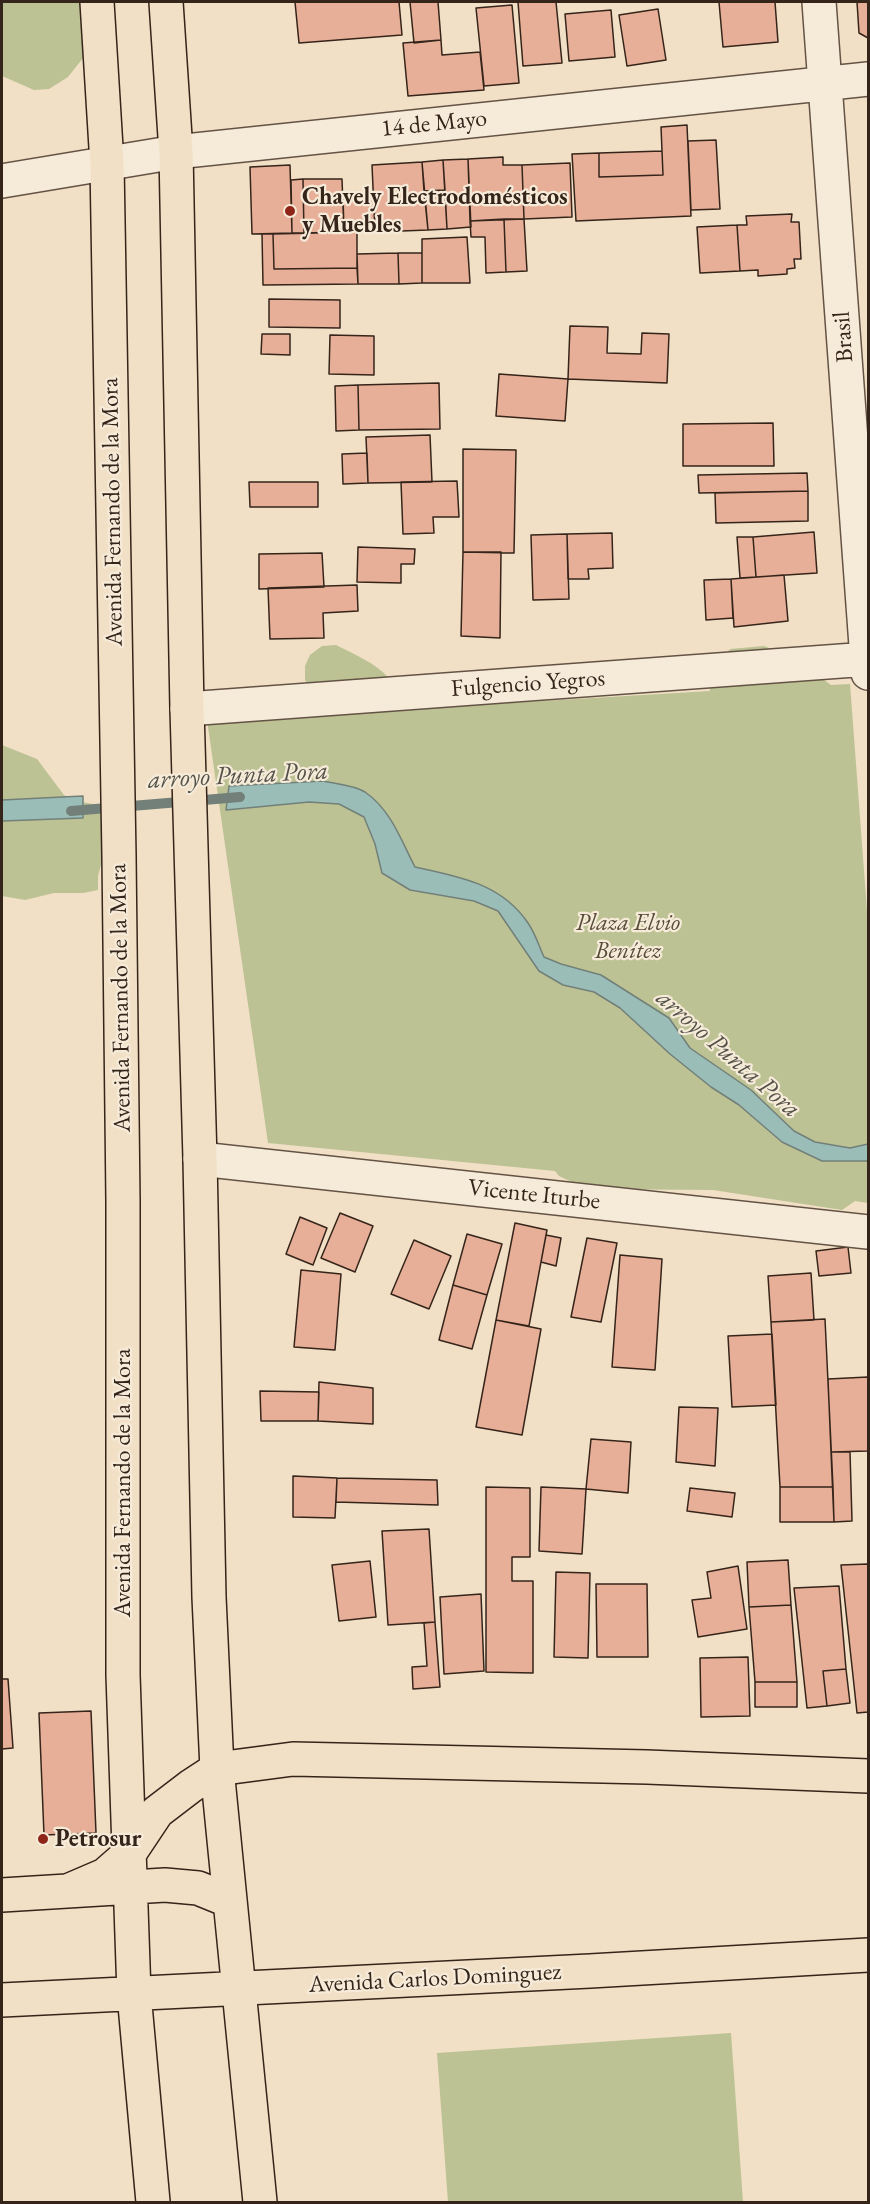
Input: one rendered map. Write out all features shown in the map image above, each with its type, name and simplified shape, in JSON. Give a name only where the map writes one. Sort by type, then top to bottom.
[{"type":"main road","name":"Avenida Fernando de la Mora","points":[[97,2],[107,164],[119,856],[123,1202],[123,1675],[134,1994],[153,2202]]},
{"type":"main road","points":[[166,2],[176,152],[209,1597],[218,1769],[260,2202]]},
{"type":"main road","points":[[70,1890],[105,1875],[129,1854],[157,1812],[218,1769],[293,1759],[647,1767],[868,1776]]},
{"type":"main road","points":[[2,1895],[165,1885],[198,1888],[230,1901]]},
{"type":"main road","name":"Avenida Carlos Dominguez","points":[[2,2000],[601,1970],[868,1954]]},
{"type":"street","name":"Brasil","points":[[819,2],[868,664]]},
{"type":"street","name":"14 de Mayo","points":[[2,182],[176,152],[868,79]]},
{"type":"street","name":"Fulgencio Yegros","points":[[187,709],[868,664]]},
{"type":"street","name":"Vicente Iturbe","points":[[200,1159],[868,1232]]},
{"type":"green space","points":[[2,2],[92,2],[91,48],[68,77],[49,89],[34,90],[2,76]]},
{"type":"green space","name":"Plaza Elvio Benítez","points":[[336,645],[371,663],[387,676],[409,709],[710,691],[715,668],[730,649],[764,646],[792,657],[831,685],[850,684],[868,924],[868,1203],[855,1201],[842,1210],[713,1190],[587,1189],[559,1176],[555,1171],[268,1143],[207,720],[323,713],[305,680],[305,666],[310,655],[322,646]]},
{"type":"green space","points":[[2,745],[37,759],[64,795],[76,801],[104,806],[115,855],[102,861],[98,876],[98,890],[83,893],[54,893],[25,900],[2,896]]},
{"type":"green space","points":[[731,2033],[743,2202],[448,2202],[437,2053]]},
{"type":"water","points":[[323,781],[356,788],[374,799],[389,817],[415,867],[478,884],[505,899],[528,923],[544,957],[601,975],[669,1018],[690,1048],[751,1090],[794,1131],[815,1142],[850,1148],[868,1144],[868,1161],[822,1161],[782,1142],[739,1105],[711,1087],[670,1054],[620,1008],[594,992],[563,985],[539,971],[498,911],[474,901],[410,890],[382,873],[375,844],[364,817],[339,804],[309,802],[226,810],[229,786]]},
{"type":"water","points":[[83,796],[83,818],[2,821],[2,800]]},
{"type":"building","points":[[295,2],[399,2],[402,35],[299,43]]},
{"type":"building","points":[[410,2],[438,2],[441,40],[414,43]]},
{"type":"building","points":[[518,2],[556,2],[562,63],[523,66]]},
{"type":"building","points":[[719,2],[775,2],[778,42],[723,47]]},
{"type":"building","points":[[857,2],[868,2],[868,38],[859,33]]},
{"type":"building","points":[[512,5],[519,83],[484,86],[476,8]]},
{"type":"building","points":[[658,9],[666,60],[627,66],[619,15]]},
{"type":"building","points":[[611,10],[615,57],[569,61],[565,14]]},
{"type":"building","points":[[441,40],[442,55],[480,52],[484,90],[408,96],[403,43]]},
{"type":"building","points":[[687,125],[691,216],[576,221],[572,154],[599,153],[599,177],[663,175],[661,127]]},
{"type":"building","points":[[716,140],[720,209],[691,210],[688,141]]},
{"type":"building","points":[[662,151],[663,175],[599,177],[599,153]]},
{"type":"building","points":[[503,157],[503,165],[522,165],[524,219],[470,221],[468,159]]},
{"type":"building","points":[[468,159],[471,227],[447,229],[443,160]]},
{"type":"building","points":[[443,160],[445,190],[424,191],[422,162]]},
{"type":"building","points":[[422,162],[428,230],[375,232],[372,165]]},
{"type":"building","points":[[570,163],[572,217],[524,219],[522,165]]},
{"type":"building","points":[[290,165],[292,233],[252,234],[250,167]]},
{"type":"building","points":[[303,179],[304,233],[292,233],[291,180]]},
{"type":"building","points":[[303,179],[342,179],[344,232],[304,233]]},
{"type":"building","points":[[445,190],[447,229],[428,230],[424,191]]},
{"type":"building","points":[[343,196],[374,196],[375,232],[344,232]]},
{"type":"building","points":[[792,214],[791,222],[799,222],[801,259],[794,259],[795,268],[787,269],[787,274],[758,276],[758,270],[740,271],[737,225],[747,225],[746,216]]},
{"type":"building","points":[[504,219],[524,219],[527,271],[506,272]]},
{"type":"building","points":[[504,219],[506,272],[486,273],[485,237],[471,237],[470,221]]},
{"type":"building","points":[[737,225],[740,271],[700,273],[697,227]]},
{"type":"building","points":[[357,232],[357,268],[274,269],[273,234]]},
{"type":"building","points":[[262,234],[273,234],[274,269],[357,268],[358,284],[263,285]]},
{"type":"building","points":[[467,237],[470,283],[422,283],[422,239]]},
{"type":"building","points":[[398,253],[422,253],[422,283],[399,284]]},
{"type":"building","points":[[398,253],[399,284],[358,284],[357,254]]},
{"type":"building","points":[[269,299],[340,300],[340,328],[269,327]]},
{"type":"building","points":[[570,326],[608,327],[607,353],[641,354],[642,333],[669,334],[667,383],[568,379]]},
{"type":"building","points":[[262,334],[290,334],[290,355],[261,354]]},
{"type":"building","points":[[330,335],[374,336],[374,375],[329,374]]},
{"type":"building","points":[[499,374],[568,379],[565,421],[496,416]]},
{"type":"building","points":[[439,383],[440,429],[359,430],[358,385]]},
{"type":"building","points":[[358,385],[359,430],[336,431],[335,386]]},
{"type":"building","points":[[773,423],[774,466],[683,466],[683,424]]},
{"type":"building","points":[[430,435],[432,482],[368,483],[366,437]]},
{"type":"building","points":[[463,449],[516,450],[514,553],[463,552]]},
{"type":"building","points":[[367,453],[368,483],[343,484],[342,454]]},
{"type":"building","points":[[807,473],[808,491],[699,493],[698,475]]},
{"type":"building","points":[[457,481],[459,517],[433,517],[434,533],[403,534],[401,482]]},
{"type":"building","points":[[249,482],[318,482],[318,507],[250,507]]},
{"type":"building","points":[[808,491],[808,521],[716,523],[715,493]]},
{"type":"building","points":[[814,532],[817,573],[756,577],[753,537]]},
{"type":"building","points":[[612,533],[613,568],[588,569],[589,579],[568,579],[567,534]]},
{"type":"building","points":[[567,534],[569,599],[533,600],[531,535]]},
{"type":"building","points":[[737,537],[753,537],[756,577],[740,578]]},
{"type":"building","points":[[358,547],[415,549],[414,564],[401,564],[401,583],[357,582]]},
{"type":"building","points":[[463,552],[501,552],[500,638],[461,636]]},
{"type":"building","points":[[322,553],[324,587],[259,589],[259,554]]},
{"type":"building","points":[[784,575],[788,621],[734,627],[731,579]]},
{"type":"building","points":[[731,579],[733,618],[706,620],[704,580]]},
{"type":"building","points":[[357,585],[358,611],[323,613],[324,638],[270,639],[268,588]]},
{"type":"building","points":[[340,1213],[373,1226],[355,1272],[321,1258]]},
{"type":"building","points":[[300,1217],[327,1228],[313,1265],[286,1254]]},
{"type":"building","points":[[515,1223],[547,1230],[529,1326],[496,1320]]},
{"type":"building","points":[[467,1234],[502,1244],[487,1295],[453,1285]]},
{"type":"building","points":[[546,1235],[561,1238],[556,1266],[541,1262]]},
{"type":"building","points":[[587,1238],[617,1243],[601,1322],[571,1317]]},
{"type":"building","points":[[414,1240],[451,1256],[429,1309],[391,1294]]},
{"type":"building","points":[[848,1247],[851,1273],[819,1276],[816,1251]]},
{"type":"building","points":[[620,1255],[662,1259],[655,1370],[612,1367]]},
{"type":"building","points":[[301,1270],[341,1274],[335,1350],[294,1347]]},
{"type":"building","points":[[811,1273],[814,1320],[771,1322],[768,1276]]},
{"type":"building","points":[[453,1285],[487,1295],[472,1349],[439,1340]]},
{"type":"building","points":[[825,1319],[833,1487],[780,1487],[771,1322]]},
{"type":"building","points":[[496,1320],[541,1329],[522,1435],[476,1427]]},
{"type":"building","points":[[772,1334],[776,1405],[732,1407],[728,1336]]},
{"type":"building","points":[[868,1377],[868,1451],[831,1452],[828,1379]]},
{"type":"building","points":[[319,1382],[373,1388],[373,1424],[318,1421]]},
{"type":"building","points":[[260,1391],[319,1392],[318,1421],[261,1421]]},
{"type":"building","points":[[679,1407],[718,1408],[715,1466],[676,1462]]},
{"type":"building","points":[[591,1439],[631,1442],[628,1493],[586,1489]]},
{"type":"building","points":[[831,1452],[850,1452],[852,1521],[834,1522]]},
{"type":"building","points":[[293,1476],[337,1478],[335,1518],[293,1517]]},
{"type":"building","points":[[337,1478],[437,1480],[438,1505],[336,1502]]},
{"type":"building","points":[[486,1487],[530,1488],[530,1557],[512,1557],[512,1581],[533,1581],[533,1673],[486,1672]]},
{"type":"building","points":[[541,1487],[586,1489],[582,1554],[539,1551]]},
{"type":"building","points":[[780,1487],[833,1487],[834,1522],[780,1522]]},
{"type":"building","points":[[690,1488],[735,1493],[732,1517],[687,1511]]},
{"type":"building","points":[[429,1529],[435,1622],[388,1625],[382,1531]]},
{"type":"building","points":[[788,1560],[791,1605],[749,1607],[747,1562]]},
{"type":"building","points":[[370,1561],[376,1617],[339,1621],[332,1565]]},
{"type":"building","points":[[868,1564],[868,1712],[857,1713],[841,1565]]},
{"type":"building","points":[[738,1566],[747,1629],[698,1637],[692,1600],[711,1598],[707,1572]]},
{"type":"building","points":[[556,1572],[590,1573],[588,1658],[554,1657]]},
{"type":"building","points":[[596,1584],[647,1584],[648,1657],[597,1657]]},
{"type":"building","points":[[839,1586],[846,1669],[823,1671],[827,1706],[807,1708],[794,1588]]},
{"type":"building","points":[[481,1594],[484,1671],[444,1674],[440,1597]]},
{"type":"building","points":[[791,1605],[797,1682],[755,1682],[749,1607]]},
{"type":"building","points":[[435,1622],[440,1687],[413,1689],[412,1667],[427,1666],[424,1623]]},
{"type":"building","points":[[748,1657],[750,1716],[701,1717],[700,1658]]},
{"type":"building","points":[[846,1669],[850,1703],[827,1706],[823,1671]]},
{"type":"building","points":[[2,1679],[8,1679],[13,1748],[2,1749]]},
{"type":"building","points":[[755,1682],[797,1682],[797,1707],[755,1707]]},
{"type":"building","points":[[91,1711],[96,1833],[44,1835],[39,1713]]},
{"type":"waterway","name":"arroyo Punta Pora","points":[[71,811],[240,797]]},
{"type":"place","name":"Chavely Electrodomésticos y Muebles","points":[[290,211]]},
{"type":"place","name":"Petrosur","points":[[43,1839]]}]
